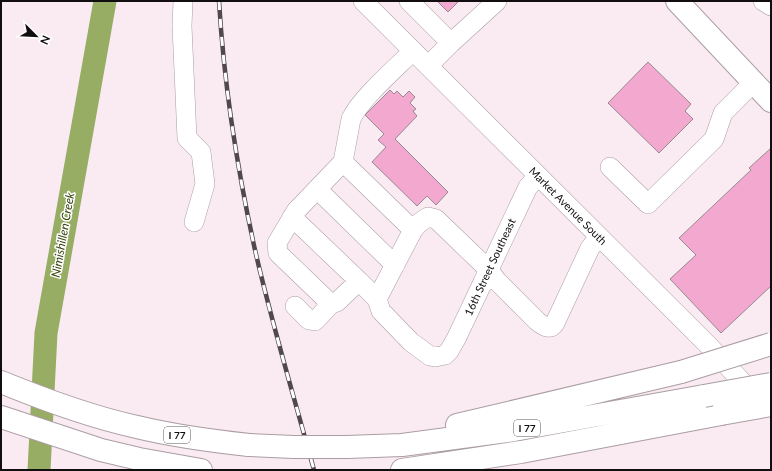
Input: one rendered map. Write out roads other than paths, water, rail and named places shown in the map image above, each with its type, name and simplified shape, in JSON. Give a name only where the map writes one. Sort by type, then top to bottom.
[{"type":"main road","points":[[677,1],[771,101]]},
{"type":"main road","points":[[681,372],[771,344]]},
{"type":"main road","points":[[346,443],[442,428],[771,350]]},
{"type":"main road","name":"I 77","points":[[1,382],[49,401],[137,427],[204,440],[249,442],[294,447],[346,443],[402,445],[514,430],[771,384]]},
{"type":"main road","name":"I 77","points":[[402,470],[521,452],[771,405]]},
{"type":"main road","points":[[1,416],[101,450],[201,470]]},
{"type":"street","points":[[183,1],[182,26],[187,138],[201,152],[206,184],[194,222]]},
{"type":"street","name":"Market Avenue South","points":[[363,1],[709,346],[771,413]]},
{"type":"street","points":[[409,1],[451,43]]},
{"type":"street","points":[[428,66],[497,1]]},
{"type":"street","points":[[763,1],[771,6]]},
{"type":"street","points":[[331,304],[278,252],[277,244],[296,211],[343,162],[351,119],[354,113],[366,98],[413,51]]},
{"type":"street","points":[[610,167],[648,204],[714,139],[723,113],[753,82]]},
{"type":"street","points":[[343,162],[413,230]]},
{"type":"street","name":"16th Street Southeast","points":[[377,299],[381,311],[411,342],[430,356],[442,356],[449,351],[528,187],[538,176]]},
{"type":"street","points":[[317,189],[395,265]]},
{"type":"street","points":[[292,217],[377,299],[413,230],[419,223],[428,217],[436,219],[537,321],[544,327],[548,328],[553,326],[590,248],[600,237]]},
{"type":"street","points":[[295,306],[309,320],[315,321],[331,304],[337,302],[358,281]]},
{"type":"waterway","name":"Nimishillen Creek","points":[[39,470],[46,333],[105,1]]},
{"type":"railway","points":[[219,1],[224,64],[232,126],[248,219],[283,360],[314,470]]}]
